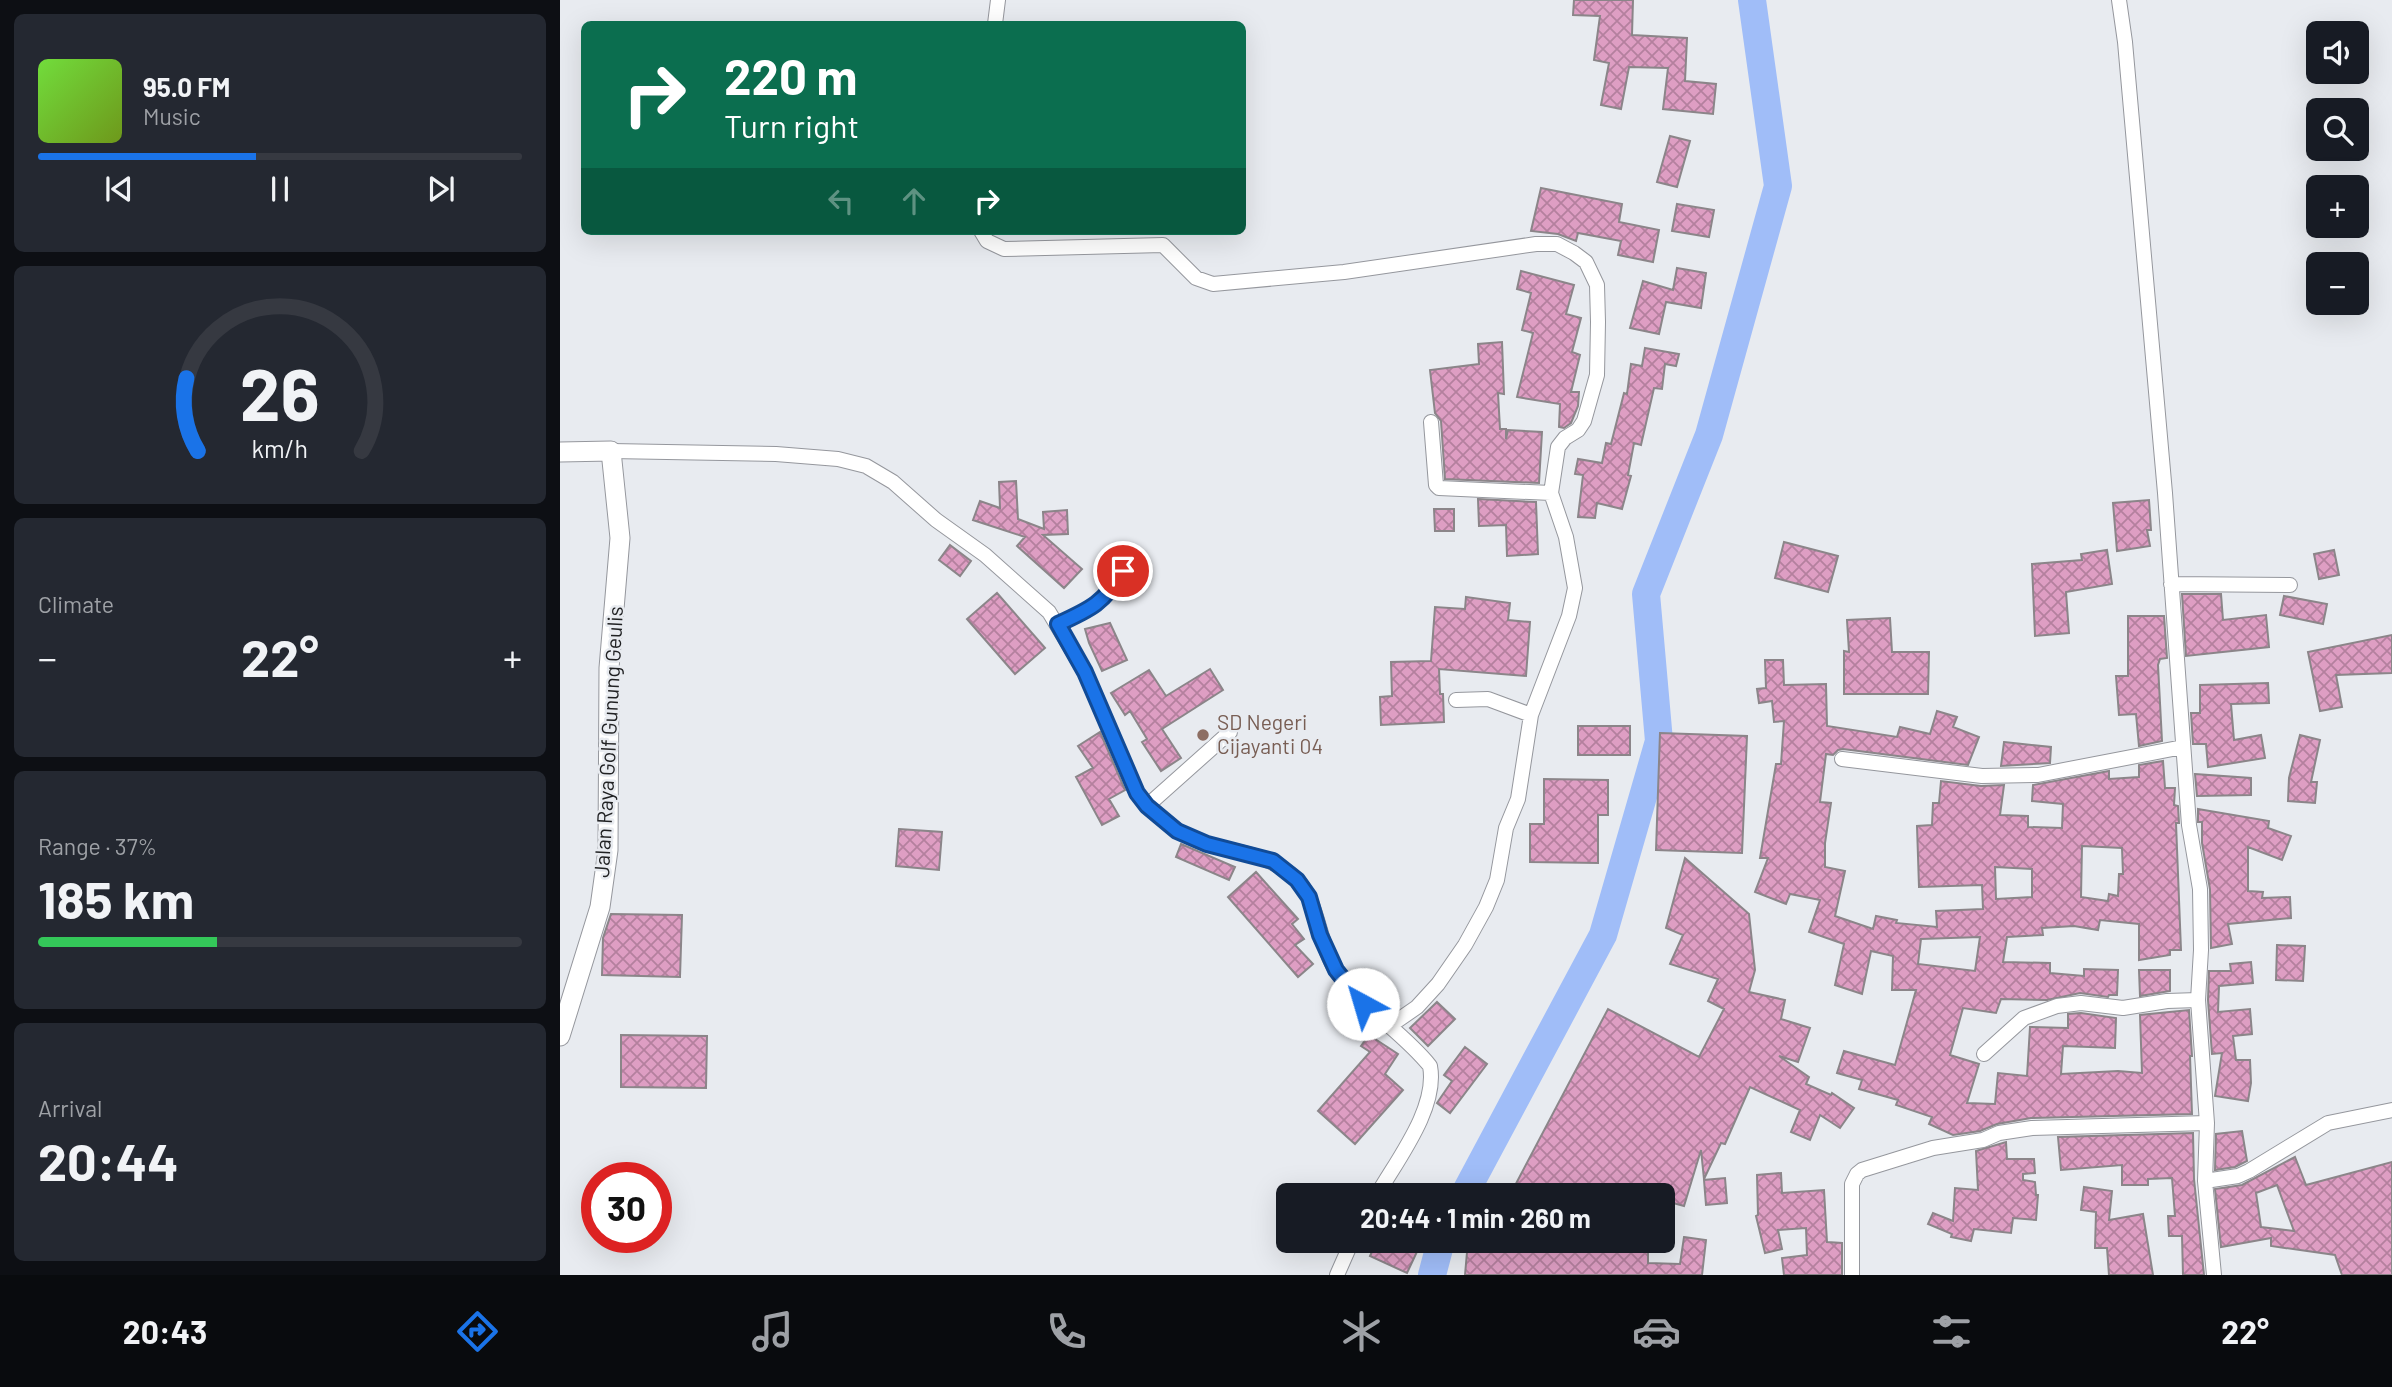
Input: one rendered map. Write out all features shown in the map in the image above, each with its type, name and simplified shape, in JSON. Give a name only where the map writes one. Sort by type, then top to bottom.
[{"type":"main road","points":[[560,452],[611,451]]},
{"type":"main road","name":"Jalan Raya Golf Gunung Geulis","points":[[560,1036],[600,907],[608,850],[609,668],[620,538],[611,451]]},
{"type":"street","points":[[995,21],[998,0]]},
{"type":"street","points":[[2119,0],[2163,467],[2189,825],[2200,889],[2202,950],[2198,1000],[2207,1123],[2205,1181],[2214,1275]]},
{"type":"street","points":[[983,235],[987,241],[1004,249],[1163,245],[1196,278],[1213,284],[1344,272],[1536,244],[1557,244],[1586,262],[1597,285],[1597,375],[1584,421],[1578,430],[1558,447],[1551,493],[1566,537],[1575,588],[1569,616],[1531,715],[1518,799],[1506,828],[1497,880],[1486,907],[1465,945],[1438,984],[1417,1007],[1391,1025]]},
{"type":"street","points":[[1431,422],[1436,485],[1439,488],[1551,493]]},
{"type":"street","points":[[611,451],[776,454],[838,459],[866,466],[893,482],[936,520],[985,555],[1049,612],[1085,672],[1137,793],[1147,806],[1177,831],[1207,844],[1273,861],[1297,880],[1309,897],[1320,935],[1336,970],[1363,1004],[1391,1025],[1430,1066],[1432,1090],[1409,1143],[1384,1183]]},
{"type":"street","points":[[2171,584],[2290,585]]},
{"type":"street","points":[[1456,700],[1488,699],[1531,715]]},
{"type":"street","points":[[1147,806],[1230,732]]},
{"type":"street","points":[[1843,759],[1982,776],[2038,775],[2096,766],[2183,747]]},
{"type":"street","points":[[1984,1054],[2024,1018],[2057,1006],[2081,1003],[2123,1008],[2167,1001],[2198,1000]]},
{"type":"street","points":[[2205,1181],[2238,1176],[2249,1171],[2328,1123],[2392,1110]]},
{"type":"street","points":[[1852,1275],[1852,1184],[1857,1174],[1863,1170],[1933,1148],[2032,1128],[2207,1123]]},
{"type":"street","points":[[1337,1275],[1347,1253]]},
{"type":"lane","points":[[1058,624],[1091,608],[1111,591],[1123,571]]},
{"type":"building","points":[[1574,0],[1633,0],[1632,35],[1687,38],[1685,81],[1716,84],[1713,114],[1663,109],[1668,68],[1629,67],[1621,109],[1601,105],[1609,63],[1594,60],[1600,16],[1573,15]]},
{"type":"building","points":[[1670,136],[1690,141],[1677,187],[1657,182]]},
{"type":"building","points":[[1541,188],[1622,204],[1619,222],[1659,230],[1653,262],[1618,255],[1621,241],[1578,233],[1576,241],[1558,234],[1531,231]]},
{"type":"building","points":[[1677,204],[1714,210],[1709,237],[1672,231]]},
{"type":"building","points":[[1677,268],[1706,273],[1701,308],[1666,302],[1659,334],[1630,328],[1643,281],[1673,290]]},
{"type":"building","points":[[1521,271],[1574,285],[1566,314],[1581,318],[1572,352],[1580,355],[1571,392],[1579,392],[1578,406],[1571,423],[1564,428],[1559,427],[1560,404],[1517,397],[1533,333],[1522,330],[1531,293],[1517,289]]},
{"type":"building","points":[[1502,342],[1504,394],[1498,393],[1500,429],[1506,429],[1506,439],[1508,430],[1542,432],[1539,483],[1445,479],[1441,421],[1435,413],[1430,370],[1479,364],[1478,344]]},
{"type":"building","points":[[1645,348],[1679,354],[1676,366],[1665,364],[1662,389],[1654,388],[1641,445],[1634,443],[1628,475],[1631,476],[1622,509],[1597,503],[1595,518],[1578,517],[1583,475],[1575,474],[1578,459],[1602,463],[1606,443],[1611,444],[1624,393],[1627,394],[1631,364],[1642,366]]},
{"type":"building","points":[[1016,481],[1018,519],[1044,529],[1043,512],[1067,510],[1068,534],[1043,535],[1082,569],[1064,588],[1017,546],[1025,537],[973,520],[980,501],[1000,508],[999,482]]},
{"type":"building","points":[[1478,499],[1536,502],[1538,554],[1507,556],[1506,525],[1479,526]]},
{"type":"building","points":[[2149,500],[2151,530],[2147,530],[2150,546],[2117,551],[2113,503]]},
{"type":"building","points":[[1434,509],[1454,509],[1454,531],[1435,531]]},
{"type":"building","points":[[1784,542],[1838,556],[1828,592],[1775,578]]},
{"type":"building","points":[[950,545],[971,561],[960,576],[939,560]]},
{"type":"building","points":[[2107,550],[2112,584],[2066,592],[2069,633],[2035,636],[2032,564],[2082,560],[2081,554]]},
{"type":"building","points":[[2334,550],[2339,575],[2319,579],[2314,554]]},
{"type":"building","points":[[997,593],[1045,648],[1015,674],[967,619]]},
{"type":"building","points":[[2182,594],[2221,594],[2223,620],[2266,615],[2269,647],[2186,656]]},
{"type":"building","points":[[2284,596],[2327,604],[2323,624],[2280,615]]},
{"type":"building","points":[[1466,597],[1510,603],[1508,620],[1530,622],[1526,676],[1439,669],[1444,722],[1381,725],[1380,697],[1392,696],[1391,662],[1431,661],[1435,607],[1465,609]]},
{"type":"building","points":[[2128,616],[2164,616],[2167,658],[2160,659],[2158,665],[2162,741],[2139,746],[2136,714],[2119,715],[2116,676],[2128,676]]},
{"type":"building","points":[[1890,618],[1892,652],[1929,652],[1928,694],[1844,694],[1844,651],[1849,652],[1847,620]]},
{"type":"building","points":[[1110,623],[1127,660],[1102,671],[1085,629]]},
{"type":"building","points":[[2392,635],[2392,673],[2336,675],[2342,707],[2320,711],[2308,652]]},
{"type":"building","points":[[1765,660],[1783,660],[1784,685],[1826,684],[1827,726],[1897,737],[1900,727],[1930,734],[1937,711],[1957,717],[1953,727],[1979,737],[1968,765],[1843,749],[1833,755],[1826,754],[1820,802],[1831,803],[1825,843],[1825,867],[1845,871],[1835,916],[1873,929],[1876,916],[1897,920],[1896,923],[1937,927],[1936,911],[1983,909],[1982,885],[1919,887],[1917,826],[1932,825],[1933,803],[1939,803],[1941,781],[1981,786],[2004,785],[2000,815],[2028,816],[2028,827],[2062,828],[2063,804],[2032,801],[2033,785],[2109,771],[2109,779],[2139,777],[2139,765],[2163,761],[2165,788],[2175,788],[2174,805],[2178,806],[2179,823],[2176,823],[2181,950],[2170,950],[2170,955],[2139,960],[2139,924],[2100,920],[2098,930],[2074,926],[2042,928],[2043,935],[2007,937],[2003,962],[2050,963],[2050,973],[2084,976],[2084,969],[2118,970],[2117,995],[2108,997],[2080,993],[2047,1000],[2001,999],[1996,1013],[1963,1008],[1950,1055],[1979,1064],[1967,1103],[1995,1104],[1998,1073],[2027,1076],[2030,1027],[2068,1028],[2068,1014],[2116,1018],[2115,1048],[2063,1046],[2061,1074],[2118,1071],[2142,1073],[2140,1015],[2189,1010],[2192,1114],[2031,1118],[1953,1135],[1929,1124],[1932,1117],[1896,1105],[1898,1100],[1859,1089],[1862,1080],[1837,1073],[1844,1051],[1895,1065],[1916,990],[1892,990],[1893,956],[1871,951],[1862,994],[1835,985],[1844,944],[1809,932],[1820,900],[1790,894],[1786,904],[1755,892],[1768,858],[1760,858],[1776,764],[1781,764],[1784,721],[1774,722],[1772,701],[1759,703],[1757,689],[1766,688]],"holes":[[[2082,846],[2122,848],[2123,874],[2119,874],[2118,896],[2109,894],[2108,901],[2081,897]],[[1995,867],[2032,869],[2032,897],[1996,899]],[[1980,937],[1975,971],[1918,964],[1921,939]]]},
{"type":"building","points":[[1210,669],[1223,690],[1162,729],[1181,758],[1161,771],[1142,742],[1147,739],[1130,711],[1125,715],[1111,693],[1149,670],[1166,696]]},
{"type":"building","points":[[2268,683],[2269,703],[2231,704],[2234,740],[2261,735],[2265,758],[2208,767],[2206,744],[2193,744],[2191,713],[2200,713],[2200,685]]},
{"type":"building","points":[[1578,726],[1630,726],[1630,755],[1578,755]]},
{"type":"building","points":[[1100,732],[1125,790],[1109,799],[1119,816],[1102,825],[1076,777],[1093,768],[1078,746]]},
{"type":"building","points":[[1660,733],[1747,736],[1742,853],[1656,850]]},
{"type":"building","points":[[2300,735],[2320,740],[2311,782],[2317,782],[2315,803],[2288,801],[2289,778]]},
{"type":"building","points":[[2004,742],[2051,747],[2050,763],[2001,766]]},
{"type":"building","points":[[2195,774],[2251,778],[2251,795],[2197,796]]},
{"type":"building","points":[[1544,779],[1608,780],[1608,815],[1598,815],[1598,863],[1530,862],[1530,824],[1544,824]]},
{"type":"building","points":[[2198,809],[2269,821],[2268,828],[2291,836],[2282,860],[2248,847],[2248,891],[2263,892],[2262,898],[2290,897],[2291,918],[2228,924],[2232,944],[2211,948],[2210,889]]},
{"type":"building","points":[[899,829],[942,832],[939,870],[896,866]]},
{"type":"building","points":[[1181,844],[1235,867],[1229,880],[1176,857]]},
{"type":"building","points":[[1685,858],[1749,914],[1755,970],[1749,992],[1785,1000],[1781,1019],[1810,1028],[1798,1062],[1779,1056],[1809,1077],[1806,1084],[1831,1095],[1832,1093],[1854,1108],[1840,1128],[1820,1115],[1810,1140],[1791,1132],[1800,1110],[1750,1087],[1725,1144],[1721,1143],[1704,1179],[1701,1150],[1684,1206],[1675,1204],[1675,1183],[1516,1183],[1608,1009],[1699,1057],[1724,1009],[1708,1001],[1718,979],[1670,964],[1683,935],[1666,928]]},
{"type":"building","points":[[1256,872],[1298,919],[1292,924],[1304,939],[1295,945],[1313,964],[1298,977],[1228,897]]},
{"type":"building","points":[[611,914],[682,915],[680,977],[602,975],[603,938]]},
{"type":"building","points":[[2277,945],[2305,946],[2303,981],[2276,980]]},
{"type":"building","points":[[2251,962],[2253,983],[2219,986],[2218,1012],[2250,1009],[2252,1034],[2233,1036],[2236,1060],[2250,1060],[2251,1083],[2248,1101],[2215,1096],[2222,1053],[2212,1054],[2208,1000],[2209,971],[2231,971],[2230,964]]},
{"type":"building","points":[[2139,970],[2170,970],[2170,991],[2140,996]]},
{"type":"building","points":[[1437,1002],[1455,1019],[1428,1046],[1410,1028]]},
{"type":"building","points":[[621,1035],[707,1036],[706,1088],[621,1087]]},
{"type":"building","points":[[1369,1035],[1398,1054],[1385,1074],[1403,1090],[1355,1144],[1318,1111],[1370,1052],[1361,1046]]},
{"type":"building","points":[[1465,1047],[1487,1064],[1450,1113],[1437,1103],[1452,1081],[1444,1075]]},
{"type":"building","points":[[2242,1131],[2247,1161],[2235,1167],[2215,1170],[2216,1134]]},
{"type":"building","points":[[2193,1133],[2194,1179],[2204,1275],[2183,1275],[2182,1236],[2169,1236],[2168,1216],[2175,1216],[2172,1178],[2148,1179],[2148,1185],[2122,1185],[2122,1165],[2061,1170],[2058,1137]]},
{"type":"building","points":[[2006,1142],[2007,1159],[2034,1159],[2035,1173],[2023,1174],[2023,1180],[2035,1182],[2038,1195],[2036,1220],[2013,1218],[2011,1233],[1974,1229],[1971,1241],[1951,1237],[1952,1234],[1928,1224],[1933,1213],[1953,1221],[1955,1188],[1978,1190],[1976,1151]]},
{"type":"building","points":[[2295,1157],[2306,1185],[2392,1162],[2392,1275],[2342,1275],[2335,1255],[2271,1246],[2271,1238],[2221,1247],[2215,1189],[2242,1185]],"holes":[[[2277,1185],[2294,1231],[2261,1227],[2256,1193]]]},
{"type":"building","points":[[1781,1173],[1782,1193],[1824,1190],[1827,1242],[1842,1243],[1842,1275],[1784,1275],[1782,1258],[1807,1255],[1806,1228],[1778,1230],[1782,1249],[1765,1253],[1756,1216],[1757,1175]]},
{"type":"building","points":[[1725,1178],[1727,1203],[1706,1205],[1704,1180]]},
{"type":"building","points":[[2084,1187],[2112,1191],[2109,1220],[2143,1214],[2153,1275],[2109,1275],[2107,1248],[2095,1248],[2096,1212],[2081,1210]]},
{"type":"building","points":[[1684,1237],[1706,1240],[1702,1275],[1465,1275],[1467,1253],[1648,1253],[1648,1263],[1680,1264]]},
{"type":"building","points":[[1371,1253],[1416,1253],[1407,1273],[1370,1256]]},
{"type":"waterway","points":[[1470,1183],[1603,935],[1659,741],[1646,594],[1709,435],[1778,186],[1752,0]]},
{"type":"waterway","points":[[1432,1275],[1438,1253]]},
{"type":"place","name":"SD Negeri Cijayanti 04","points":[[1203,735]]},
{"type":"route","points":[[1123,571],[1111,591],[1091,608],[1058,624],[1085,672],[1137,793],[1147,806],[1177,831],[1207,844],[1273,861],[1297,880],[1309,897],[1320,935],[1336,970],[1363,1004]]}]
